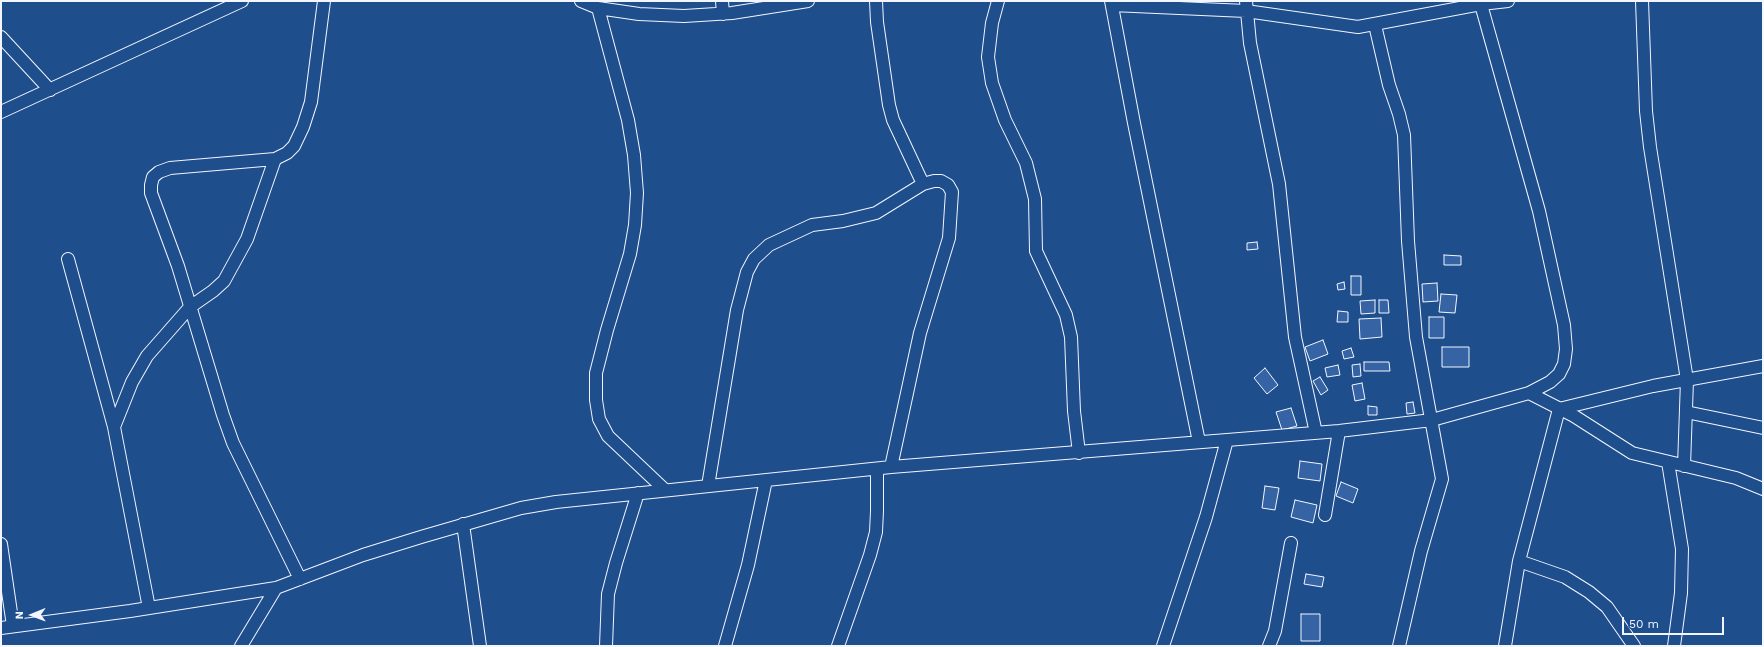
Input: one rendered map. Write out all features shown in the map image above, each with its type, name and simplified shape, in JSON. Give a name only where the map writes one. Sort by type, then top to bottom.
[{"type":"street","points":[[1,112],[242,1]]},
{"type":"street","points":[[300,579],[233,443],[223,416],[178,266],[151,193],[153,177],[159,172],[170,168],[275,159],[287,153],[294,146],[303,127],[311,102],[324,1]]},
{"type":"street","points":[[581,1],[598,8],[647,14],[684,16],[723,14],[808,1]]},
{"type":"street","points":[[722,1],[723,14]]},
{"type":"street","points":[[876,1],[877,22],[889,105],[893,120],[923,184]]},
{"type":"street","points":[[998,1],[992,23],[988,57],[992,83],[1005,120],[1026,163],[1035,199],[1036,251],[1066,315],[1071,337],[1074,411],[1079,453]]},
{"type":"street","points":[[1199,442],[1134,123],[1112,3],[1246,6],[1343,26],[1358,27],[1375,25],[1480,2],[1508,1]]},
{"type":"street","points":[[1642,1],[1646,111],[1687,380],[1684,466]]},
{"type":"street","points":[[1,544],[7,627],[150,608],[276,588],[363,555],[463,524],[521,508],[556,502],[891,467],[1339,431],[1432,420],[1528,393],[1550,382],[1558,374],[1564,364],[1566,348],[1564,325],[1539,211],[1480,2]]},
{"type":"street","points":[[1246,6],[1250,43],[1279,184],[1293,330],[1316,433]]},
{"type":"street","points":[[598,8],[628,120],[634,155],[637,194],[635,225],[630,254],[606,330],[596,373],[596,400],[599,419],[608,436],[665,490]]},
{"type":"street","points":[[1375,25],[1389,85],[1399,114],[1404,135],[1408,241],[1416,337],[1442,479],[1421,551],[1399,646]]},
{"type":"street","points":[[1,37],[50,90]]},
{"type":"street","points":[[114,427],[139,368],[147,356],[190,307],[213,291],[224,281],[234,266],[247,239],[275,159]]},
{"type":"street","points":[[708,486],[737,310],[747,272],[754,259],[769,245],[812,225],[849,220],[876,213],[923,184],[934,181],[941,182],[948,185],[952,192],[949,238],[920,333],[891,467]]},
{"type":"street","points":[[68,259],[114,427],[150,608]]},
{"type":"street","points":[[1559,409],[1653,386],[1763,366]]},
{"type":"street","points":[[1528,393],[1559,409],[1632,453],[1736,478],[1763,489]]},
{"type":"street","points":[[1505,646],[1519,561],[1559,409]]},
{"type":"street","points":[[1686,412],[1763,428]]},
{"type":"street","points":[[1325,515],[1339,431]]},
{"type":"street","points":[[1163,646],[1206,517],[1227,440]]},
{"type":"street","points":[[1668,462],[1682,549],[1681,593],[1674,646]]},
{"type":"street","points":[[838,646],[870,555],[876,532],[877,469]]},
{"type":"street","points":[[725,646],[746,571],[766,480]]},
{"type":"street","points":[[606,646],[608,594],[638,493]]},
{"type":"street","points":[[463,524],[480,646]]},
{"type":"street","points":[[1269,646],[1274,631],[1291,543]]},
{"type":"street","points":[[1519,561],[1566,577],[1589,592],[1607,607],[1634,646]]},
{"type":"street","points":[[241,646],[276,588]]},
{"type":"building","points":[[1257,242],[1258,249],[1247,250],[1247,243]]},
{"type":"building","points":[[1444,255],[1461,256],[1461,265],[1444,265]]},
{"type":"building","points":[[1351,276],[1361,276],[1361,295],[1351,295]]},
{"type":"building","points":[[1344,282],[1345,289],[1338,290],[1337,284]]},
{"type":"building","points":[[1437,283],[1438,301],[1423,302],[1422,284]]},
{"type":"building","points":[[1441,294],[1457,295],[1455,313],[1439,312]]},
{"type":"building","points":[[1375,300],[1375,313],[1361,314],[1360,301]]},
{"type":"building","points":[[1379,300],[1388,300],[1389,313],[1379,313]]},
{"type":"building","points":[[1338,311],[1348,312],[1348,322],[1337,322]]},
{"type":"building","points":[[1429,317],[1444,317],[1444,338],[1429,338]]},
{"type":"building","points":[[1381,318],[1382,337],[1360,339],[1359,319]]},
{"type":"building","points":[[1323,340],[1328,354],[1310,361],[1305,347]]},
{"type":"building","points":[[1442,347],[1469,347],[1469,367],[1442,367]]},
{"type":"building","points":[[1351,348],[1354,357],[1344,359],[1342,351]]},
{"type":"building","points":[[1364,362],[1389,362],[1390,371],[1364,371]]},
{"type":"building","points":[[1360,364],[1361,376],[1353,377],[1352,365]]},
{"type":"building","points":[[1338,365],[1340,375],[1327,377],[1325,368]]},
{"type":"building","points":[[1265,368],[1278,385],[1267,394],[1254,378]]},
{"type":"building","points":[[1320,377],[1328,390],[1321,395],[1313,381]]},
{"type":"building","points":[[1362,383],[1365,399],[1355,401],[1352,385]]},
{"type":"building","points":[[1413,402],[1415,413],[1407,414],[1406,403]]},
{"type":"building","points":[[1368,406],[1377,407],[1377,415],[1368,415]]},
{"type":"building","points":[[1291,408],[1297,426],[1282,430],[1276,412]]},
{"type":"building","points":[[1300,461],[1322,464],[1320,481],[1298,478]]},
{"type":"building","points":[[1341,482],[1358,489],[1353,503],[1336,496]]},
{"type":"building","points":[[1265,486],[1279,488],[1275,510],[1262,508]]},
{"type":"building","points":[[1295,500],[1317,505],[1313,523],[1291,517]]},
{"type":"building","points":[[1306,574],[1324,577],[1322,587],[1304,584]]},
{"type":"building","points":[[1301,614],[1320,614],[1320,641],[1301,641]]}]
